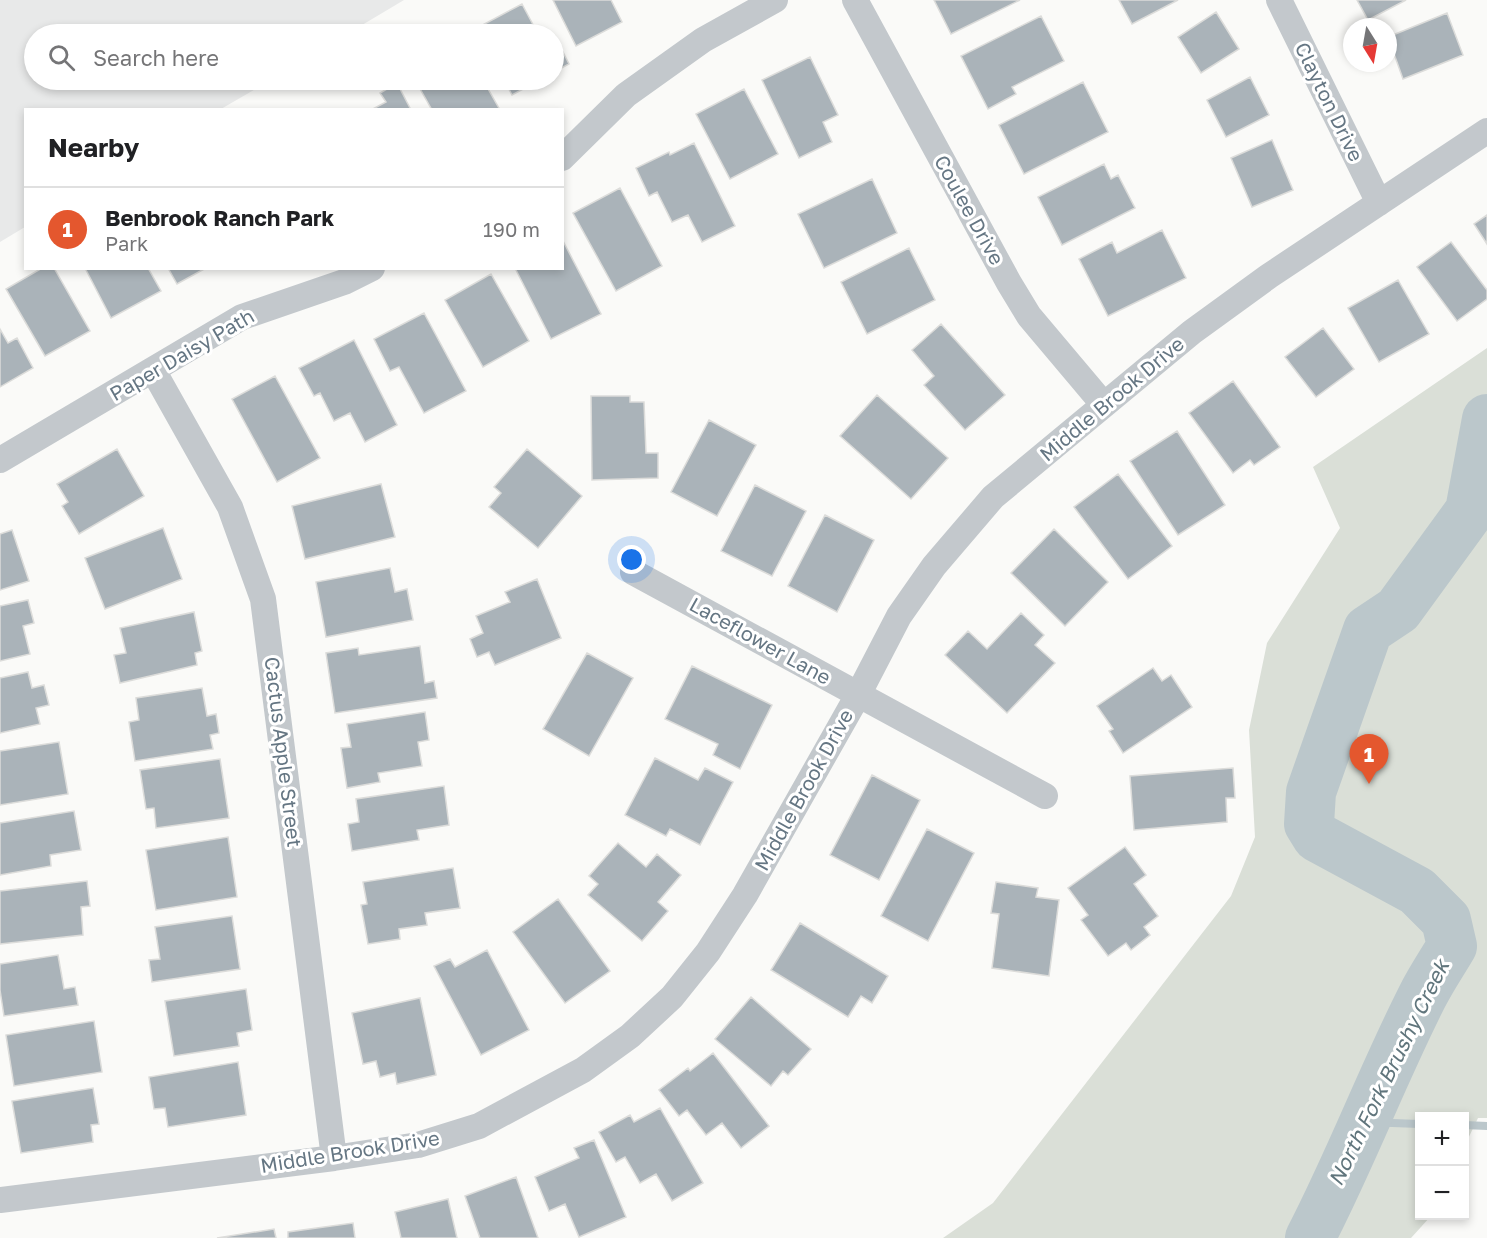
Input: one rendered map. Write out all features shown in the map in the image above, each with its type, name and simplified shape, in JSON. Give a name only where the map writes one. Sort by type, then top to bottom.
[{"type":"street","points":[[564,156],[626,95],[703,40],[775,0]]},
{"type":"street","name":"Coulee Drive","points":[[855,0],[1029,316],[1104,405]]},
{"type":"street","name":"Clayton Drive","points":[[1279,0],[1379,204]]},
{"type":"street","name":"Middle Brook Drive","points":[[0,1200],[334,1158],[418,1145],[479,1126],[583,1070],[630,1036],[672,998],[708,952],[745,895],[858,695],[899,616],[934,566],[993,497],[1202,325],[1269,276],[1487,131]]},
{"type":"street","name":"Paper Daisy Path","points":[[0,460],[242,317],[344,282],[368,270]]},
{"type":"street","name":"Cactus Apple Street","points":[[153,370],[230,507],[263,599],[334,1158]]},
{"type":"street","name":"Laceflower Lane","points":[[633,572],[1045,796]]},
{"type":"shaded area","points":[[0,0],[404,0],[364,24],[24,24],[24,90],[254,90],[223,108],[24,108],[24,228],[0,242]]},
{"type":"shaded area","points":[[1487,348],[1487,1118],[1478,1118],[1469,1137],[1469,1112],[1415,1112],[1415,1220],[1427,1220],[1411,1238],[943,1238],[993,1203],[1231,896],[1255,837],[1249,730],[1267,643],[1340,528],[1313,467]]},
{"type":"building","points":[[553,0],[611,0],[622,22],[576,46]]},
{"type":"building","points":[[934,0],[1020,0],[951,34]]},
{"type":"building","points":[[1119,0],[1178,0],[1132,24]]},
{"type":"building","points":[[1357,0],[1406,0],[1372,18],[1367,18]]},
{"type":"building","points":[[522,4],[533,24],[484,24]]},
{"type":"building","points":[[1216,12],[1239,49],[1201,73],[1178,37]]},
{"type":"building","points":[[1447,13],[1463,55],[1403,79],[1397,62],[1397,33]]},
{"type":"building","points":[[1041,16],[1064,61],[1012,87],[1016,94],[988,109],[961,56]]},
{"type":"building","points":[[564,54],[569,64],[564,67]]},
{"type":"building","points":[[810,57],[838,115],[823,122],[832,142],[799,158],[762,80]]},
{"type":"building","points":[[1250,77],[1269,115],[1226,137],[1207,100]]},
{"type":"building","points":[[1083,82],[1108,132],[1024,174],[999,125]]},
{"type":"building","points":[[744,89],[778,154],[730,179],[696,114]]},
{"type":"building","points":[[385,90],[401,90],[410,108],[375,108],[386,102],[380,93]]},
{"type":"building","points":[[421,90],[489,90],[499,108],[431,108]]},
{"type":"building","points":[[509,90],[521,90],[512,95]]},
{"type":"building","points":[[1272,140],[1293,190],[1252,207],[1231,158]]},
{"type":"building","points":[[694,143],[735,226],[702,242],[688,215],[672,222],[657,192],[649,196],[636,168]]},
{"type":"building","points":[[1104,164],[1111,179],[1118,175],[1135,208],[1062,245],[1038,197]]},
{"type":"building","points":[[872,179],[897,233],[824,268],[798,214]]},
{"type":"building","points":[[620,188],[662,266],[616,291],[573,213]]},
{"type":"building","points":[[1487,215],[1487,244],[1474,224]]},
{"type":"building","points":[[1162,230],[1186,278],[1108,316],[1079,259],[1112,242],[1117,253]]},
{"type":"building","points":[[1451,242],[1487,290],[1487,299],[1457,321],[1417,267]]},
{"type":"building","points":[[564,243],[601,314],[551,339],[516,270],[564,270]]},
{"type":"building","points":[[909,248],[935,300],[867,334],[841,282]]},
{"type":"building","points":[[39,270],[55,270],[90,331],[45,356],[6,289]]},
{"type":"building","points":[[86,270],[149,270],[161,291],[111,318]]},
{"type":"building","points":[[169,270],[202,270],[177,284]]},
{"type":"building","points":[[491,274],[529,341],[483,367],[445,300]]},
{"type":"building","points":[[1398,280],[1429,334],[1379,362],[1348,308]]},
{"type":"building","points":[[424,313],[466,391],[424,413],[399,367],[390,371],[374,339]]},
{"type":"building","points":[[941,324],[1005,395],[965,430],[924,385],[934,376],[912,350]]},
{"type":"building","points":[[1323,328],[1354,369],[1316,397],[1285,357]]},
{"type":"building","points":[[0,329],[8,343],[17,338],[33,368],[0,387]]},
{"type":"building","points":[[354,340],[397,425],[365,442],[350,413],[334,421],[320,393],[314,396],[299,368]]},
{"type":"building","points":[[275,376],[320,458],[277,482],[232,399]]},
{"type":"building","points":[[1233,381],[1280,447],[1254,465],[1250,460],[1233,473],[1189,413]]},
{"type":"building","points":[[877,395],[948,458],[911,499],[840,436]]},
{"type":"building","points":[[591,396],[630,396],[630,402],[644,402],[646,453],[658,453],[658,478],[592,480]]},
{"type":"building","points":[[709,420],[756,445],[717,516],[671,492]]},
{"type":"building","points":[[1177,431],[1225,505],[1178,535],[1130,461]]},
{"type":"building","points":[[117,449],[144,496],[79,534],[62,506],[68,502],[57,484]]},
{"type":"building","points":[[527,449],[582,496],[538,548],[489,507],[501,493],[494,487]]},
{"type":"building","points":[[1118,474],[1172,546],[1128,579],[1074,507]]},
{"type":"building","points":[[381,484],[395,537],[305,559],[292,506]]},
{"type":"building","points":[[755,485],[806,511],[772,576],[721,551]]},
{"type":"building","points":[[825,515],[874,540],[837,612],[788,586]]},
{"type":"building","points":[[163,528],[182,579],[105,609],[85,558]]},
{"type":"building","points":[[1054,529],[1108,582],[1065,626],[1011,573]]},
{"type":"building","points":[[12,530],[29,581],[0,590],[0,534]]},
{"type":"building","points":[[390,568],[395,592],[407,589],[413,620],[326,637],[316,582]]},
{"type":"building","points":[[537,579],[561,638],[495,665],[489,652],[477,657],[470,639],[483,633],[476,616],[510,602],[505,592]]},
{"type":"building","points":[[28,600],[34,623],[23,626],[30,654],[0,661],[0,606]]},
{"type":"building","points":[[194,612],[202,651],[195,653],[197,665],[120,683],[114,655],[126,653],[120,628]]},
{"type":"building","points":[[1021,613],[1044,635],[1035,645],[1055,663],[1007,713],[945,655],[968,631],[987,649]]},
{"type":"building","points":[[420,646],[425,683],[434,681],[437,698],[335,713],[326,653],[358,648],[359,655]]},
{"type":"building","points":[[587,653],[633,678],[589,756],[543,729]]},
{"type":"building","points":[[692,666],[772,705],[740,769],[713,755],[718,744],[665,719]]},
{"type":"building","points":[[1153,668],[1162,681],[1171,675],[1192,707],[1123,753],[1109,731],[1113,729],[1097,706]]},
{"type":"building","points":[[28,672],[32,688],[44,685],[49,705],[36,708],[40,724],[0,733],[0,678]]},
{"type":"building","points":[[202,688],[207,716],[216,714],[219,733],[210,735],[213,749],[135,761],[129,722],[139,720],[136,698]]},
{"type":"building","points":[[425,712],[429,740],[418,742],[422,766],[378,773],[380,782],[347,788],[341,748],[351,747],[347,724]]},
{"type":"building","points":[[59,742],[68,794],[0,805],[0,751]]},
{"type":"building","points":[[655,758],[698,780],[705,768],[733,782],[700,845],[670,829],[666,836],[625,815]]},
{"type":"building","points":[[220,759],[229,818],[156,828],[154,808],[146,809],[140,770]]},
{"type":"building","points":[[1233,768],[1235,798],[1226,798],[1227,822],[1134,830],[1130,776]]},
{"type":"building","points":[[872,775],[920,800],[879,880],[830,855]]},
{"type":"building","points":[[444,786],[449,825],[417,830],[419,840],[352,851],[348,824],[359,822],[356,799]]},
{"type":"building","points":[[74,811],[81,850],[50,855],[51,866],[0,875],[0,823]]},
{"type":"building","points":[[927,829],[974,853],[928,941],[881,916]]},
{"type":"building","points":[[228,837],[237,897],[156,910],[146,850]]},
{"type":"building","points":[[618,843],[646,867],[657,854],[681,875],[658,902],[668,911],[642,941],[588,895],[598,884],[589,876]]},
{"type":"building","points":[[1125,847],[1146,875],[1134,884],[1158,916],[1144,927],[1150,935],[1131,950],[1126,943],[1108,956],[1081,920],[1088,915],[1068,888]]},
{"type":"building","points":[[453,868],[460,908],[425,913],[427,925],[399,929],[400,939],[368,944],[361,905],[367,904],[363,882]]},
{"type":"building","points":[[87,881],[90,906],[81,907],[83,935],[0,944],[0,891]]},
{"type":"building","points":[[996,882],[1038,888],[1036,897],[1059,900],[1049,976],[992,968],[999,914],[991,913]]},
{"type":"building","points":[[558,899],[610,971],[565,1003],[513,932]]},
{"type":"building","points":[[232,916],[240,969],[152,982],[149,960],[160,959],[155,927]]},
{"type":"building","points":[[800,923],[888,976],[872,1003],[861,996],[848,1017],[771,970]]},
{"type":"building","points":[[487,950],[529,1030],[481,1055],[434,966],[450,959],[455,967]]},
{"type":"building","points":[[58,955],[64,989],[75,987],[78,1005],[4,1016],[0,990],[0,964]]},
{"type":"building","points":[[246,989],[252,1030],[237,1033],[239,1046],[174,1056],[165,1001]]},
{"type":"building","points":[[751,997],[811,1049],[788,1075],[783,1071],[771,1086],[715,1039]]},
{"type":"building","points":[[420,998],[436,1075],[397,1084],[395,1073],[380,1077],[376,1061],[363,1064],[352,1013]]},
{"type":"building","points":[[94,1021],[102,1072],[14,1086],[6,1035]]},
{"type":"building","points":[[713,1053],[769,1126],[741,1148],[722,1123],[706,1135],[687,1110],[679,1116],[659,1090],[688,1068],[690,1071]]},
{"type":"building","points":[[238,1062],[246,1115],[168,1127],[165,1108],[154,1109],[149,1077]]},
{"type":"building","points":[[93,1088],[99,1124],[91,1125],[93,1142],[21,1153],[12,1101]]},
{"type":"building","points":[[660,1108],[703,1183],[672,1201],[656,1174],[640,1183],[625,1157],[616,1162],[599,1132],[630,1115],[634,1122]]},
{"type":"building","points":[[594,1140],[626,1217],[579,1237],[565,1204],[549,1211],[535,1177],[579,1158],[574,1148]]},
{"type":"building","points":[[516,1177],[538,1238],[480,1238],[465,1196]]},
{"type":"building","points":[[448,1199],[457,1238],[401,1238],[395,1212]]},
{"type":"building","points":[[353,1223],[355,1238],[288,1238],[288,1232]]},
{"type":"building","points":[[274,1229],[276,1238],[217,1238]]},
{"type":"waterway","name":"North Fork Brushy Creek","points":[[1310,1238],[1407,1027],[1425,990],[1452,946],[1446,920],[1417,891],[1317,837],[1309,824],[1311,792],[1368,630],[1398,610],[1470,511],[1487,419]]},
{"type":"waterway","points":[[1364,1122],[1415,1124]]},
{"type":"waterway","points":[[1469,1125],[1487,1126]]},
{"type":"place","name":"Benbrook Ranch Park","points":[[1369,784]]}]
